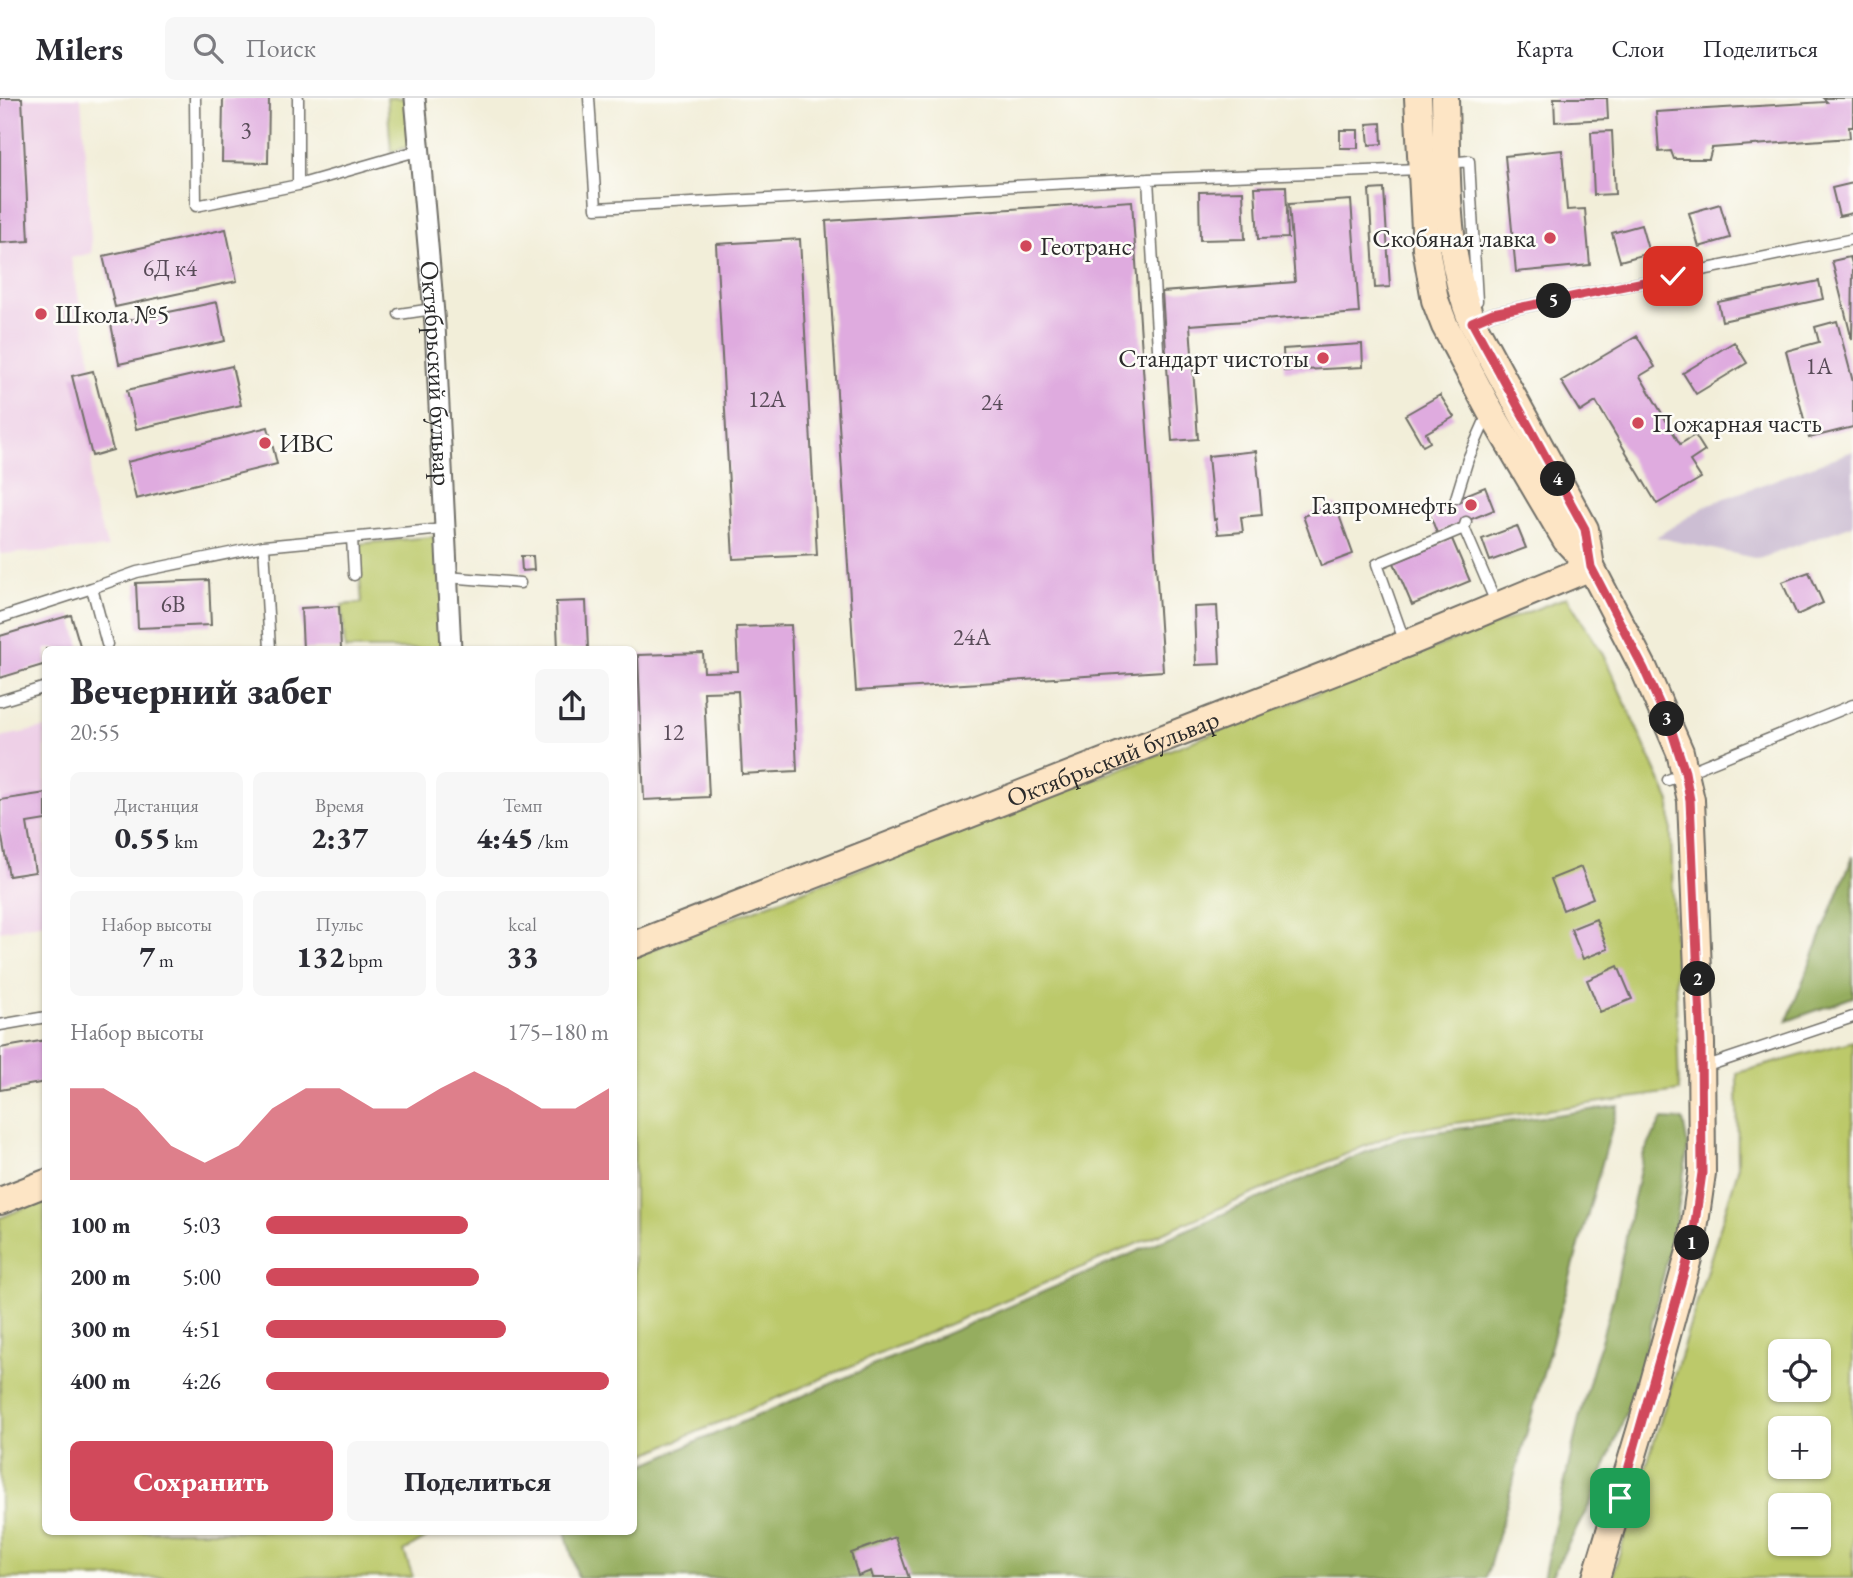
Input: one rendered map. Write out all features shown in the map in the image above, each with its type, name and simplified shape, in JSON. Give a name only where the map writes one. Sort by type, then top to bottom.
[{"type":"main road","points":[[1418,98],[1426,248],[1435,299],[1445,326],[1490,411],[1566,540],[1591,567],[1644,669],[1672,732],[1676,776],[1690,800],[1702,1067],[1702,1173],[1692,1244],[1596,1578]]},
{"type":"main road","points":[[1445,98],[1447,163],[1456,270],[1463,300],[1585,529],[1591,567]]},
{"type":"main road","name":"Октябрьский бульвар","points":[[637,944],[1406,644],[1591,567]]},
{"type":"main road","points":[[0,1201],[42,1185]]},
{"type":"street","name":"Октябрьский бульвар","points":[[415,98],[433,309],[451,646]]},
{"type":"lane","points":[[195,98],[196,206],[298,185],[420,150]]},
{"type":"lane","points":[[298,98],[298,185]]},
{"type":"lane","points":[[589,98],[596,208],[1148,179],[1421,169]]},
{"type":"lane","points":[[1148,179],[1158,349]]},
{"type":"lane","points":[[1476,320],[1493,313],[1853,239]]},
{"type":"lane","points":[[399,314],[433,309]]},
{"type":"lane","points":[[1456,498],[1468,460],[1490,411]]},
{"type":"lane","points":[[1406,644],[1377,564],[1465,525],[1497,605]]},
{"type":"lane","points":[[0,618],[137,572],[264,546],[444,528]]},
{"type":"lane","points":[[352,538],[354,575]]},
{"type":"lane","points":[[264,546],[270,646]]},
{"type":"lane","points":[[447,578],[520,583]]},
{"type":"lane","points":[[92,588],[107,644]]},
{"type":"lane","points":[[0,701],[42,688]]},
{"type":"lane","points":[[1676,776],[1853,705]]},
{"type":"lane","points":[[1702,1067],[1853,1017]]},
{"type":"lane","points":[[0,1025],[42,1018]]},
{"type":"shaded area","name":"Школа №5","points":[[0,98],[81,98],[92,253],[71,258],[93,371],[72,377],[92,456],[89,492],[108,548],[0,554]]},
{"type":"shaded area","points":[[1853,451],[1853,525],[1759,559],[1656,537],[1709,504]]},
{"type":"shaded area","points":[[42,729],[42,924],[0,931],[0,737]]},
{"type":"green space","points":[[387,98],[410,98],[414,145],[391,152]]},
{"type":"green space","points":[[439,536],[446,646],[345,646],[342,605],[362,603],[357,544]]},
{"type":"green space","points":[[1567,597],[1604,656],[1670,802],[1679,1091],[1400,1131],[637,1458],[637,955]]},
{"type":"green space","points":[[1853,856],[1853,997],[1787,1021]]},
{"type":"green space","points":[[1853,1041],[1853,1578],[1612,1578],[1738,1169],[1737,1073]]},
{"type":"green space","points":[[1618,1106],[1486,1578],[578,1578],[566,1535],[637,1535],[637,1468],[1401,1137]]},
{"type":"green space","points":[[1662,1119],[1683,1120],[1688,1147],[1675,1228],[1635,1391],[1592,1500],[1550,1578],[1543,1578],[1579,1419],[1614,1295],[1643,1155]]},
{"type":"green space","points":[[42,1200],[42,1535],[427,1535],[404,1551],[413,1577],[0,1578],[0,1218]]},
{"type":"building","points":[[0,98],[22,98],[29,241],[0,243]]},
{"type":"building","points":[[223,98],[269,98],[268,163],[222,162]]},
{"type":"building","points":[[1554,98],[1607,98],[1608,119],[1555,122]]},
{"type":"building","points":[[1823,98],[1853,98],[1853,127],[1849,127],[1850,138],[1712,148],[1709,159],[1674,159],[1671,151],[1659,152],[1656,112],[1827,102]]},
{"type":"building","points":[[1381,123],[1382,144],[1369,145],[1367,124]]},
{"type":"building","points":[[1340,130],[1358,130],[1358,148],[1340,148]]},
{"type":"building","points":[[1612,131],[1615,194],[1594,195],[1591,132]]},
{"type":"building","name":"Скобяная лавка","points":[[1562,150],[1567,210],[1585,209],[1590,265],[1516,272],[1505,156]]},
{"type":"building","points":[[1853,183],[1853,213],[1839,216],[1832,188]]},
{"type":"building","points":[[1286,186],[1288,238],[1258,239],[1255,187]]},
{"type":"building","points":[[1384,189],[1390,287],[1375,288],[1369,190]]},
{"type":"building","points":[[1243,191],[1245,239],[1200,240],[1199,192]]},
{"type":"building","points":[[1351,200],[1359,313],[1190,325],[1198,439],[1172,441],[1162,292],[1295,282],[1289,204]]},
{"type":"building","points":[[1132,201],[1163,671],[856,691],[826,221]]},
{"type":"building","points":[[1720,204],[1730,238],[1699,247],[1689,213]]},
{"type":"building","points":[[1641,225],[1649,253],[1620,261],[1612,233]]},
{"type":"building","points":[[226,229],[237,281],[115,307],[103,256]]},
{"type":"building","points":[[800,239],[817,555],[733,559],[716,244]]},
{"type":"building","points":[[1850,257],[1853,267],[1852,340],[1832,261]]},
{"type":"building","points":[[1819,281],[1823,299],[1722,321],[1718,302]]},
{"type":"building","points":[[217,302],[225,341],[119,364],[111,324]]},
{"type":"building","points":[[1837,321],[1853,382],[1853,427],[1809,438],[1786,351],[1819,342],[1815,327]]},
{"type":"building","name":"Пожарная часть","points":[[1637,336],[1655,367],[1640,376],[1680,444],[1695,435],[1705,451],[1690,461],[1701,478],[1657,504],[1596,402],[1580,412],[1561,381]]},
{"type":"building","points":[[1734,342],[1747,363],[1696,394],[1683,373]]},
{"type":"building","name":"Стандарт чистоты","points":[[1362,344],[1363,367],[1284,371],[1283,349]]},
{"type":"building","points":[[232,366],[241,405],[136,429],[127,390]]},
{"type":"building","points":[[93,371],[113,450],[92,456],[72,376]]},
{"type":"building","points":[[1440,395],[1454,417],[1426,433],[1430,442],[1423,446],[1405,415]]},
{"type":"building","points":[[268,427],[277,464],[136,499],[127,462]]},
{"type":"building","points":[[1256,451],[1262,515],[1241,517],[1243,532],[1218,534],[1216,519],[1214,520],[1208,456]]},
{"type":"building","points":[[1485,487],[1494,510],[1437,533],[1428,510]]},
{"type":"building","points":[[1335,504],[1353,554],[1321,566],[1303,516]]},
{"type":"building","points":[[1517,526],[1526,548],[1490,561],[1482,539]]},
{"type":"building","points":[[1452,539],[1470,581],[1412,605],[1394,563]]},
{"type":"building","points":[[521,556],[533,556],[534,570],[522,571]]},
{"type":"building","points":[[1809,572],[1823,603],[1797,615],[1782,582]]},
{"type":"building","points":[[209,580],[211,625],[138,628],[136,583]]},
{"type":"building","points":[[586,601],[588,646],[558,646],[556,602]]},
{"type":"building","points":[[339,606],[341,646],[303,646],[301,608]]},
{"type":"building","points":[[1217,606],[1220,664],[1196,665],[1194,607]]},
{"type":"building","points":[[71,615],[80,646],[42,646],[42,665],[0,678],[0,636]]},
{"type":"building","points":[[791,625],[797,771],[742,774],[738,691],[704,692],[709,797],[644,800],[638,655],[703,653],[704,672],[738,671],[736,627]]},
{"type":"building","points":[[42,794],[42,821],[27,823],[35,872],[9,876],[0,827],[0,800]]},
{"type":"building","points":[[1581,867],[1593,898],[1563,910],[1551,879]]},
{"type":"building","points":[[1596,919],[1608,949],[1583,959],[1571,929]]},
{"type":"building","points":[[1618,966],[1632,999],[1600,1012],[1587,980]]},
{"type":"building","points":[[42,1041],[42,1083],[0,1090],[0,1048]]},
{"type":"building","points":[[895,1537],[909,1578],[873,1578],[871,1571],[858,1576],[851,1553]]},
{"type":"place","name":"Скобяная лавка","points":[[1550,238]]},
{"type":"place","name":"Геотранс","points":[[1026,246]]},
{"type":"place","name":"Школа №5","points":[[41,314]]},
{"type":"place","name":"Стандарт чистоты","points":[[1323,358]]},
{"type":"place","name":"Пожарная часть","points":[[1638,423]]},
{"type":"place","name":"ИВС","points":[[265,443]]},
{"type":"place","name":"Газпромнефть","points":[[1471,505]]},
{"type":"route","points":[[1620,1498],[1692,1244],[1702,1173],[1701,1043],[1690,800],[1680,752],[1672,732],[1644,669],[1591,567],[1585,529],[1472,322],[1493,313],[1673,276]]}]
